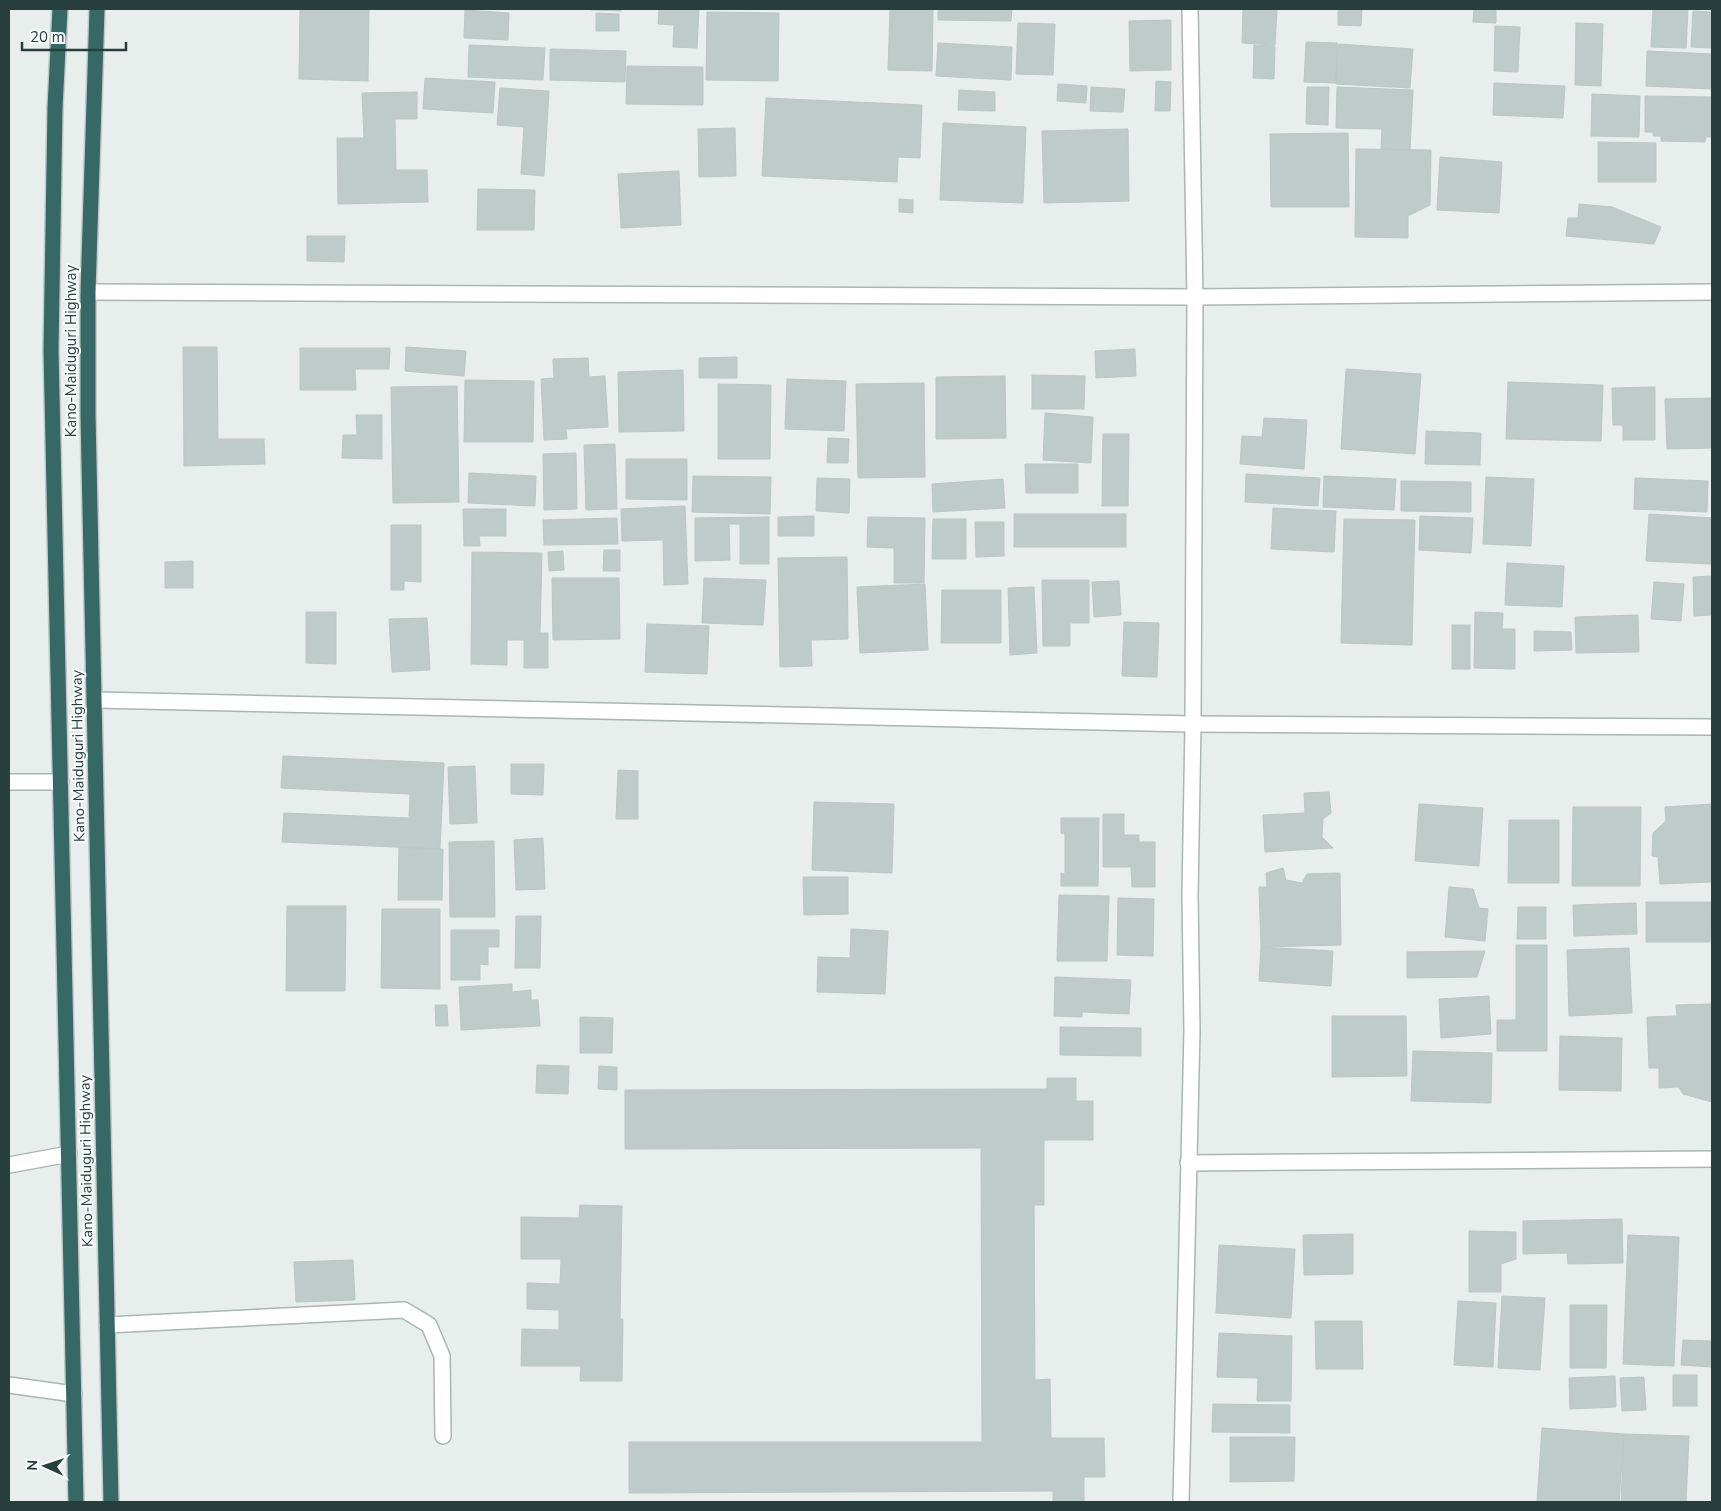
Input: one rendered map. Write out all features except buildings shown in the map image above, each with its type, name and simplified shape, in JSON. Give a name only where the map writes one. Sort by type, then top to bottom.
[{"type":"highway","name":"Kano-Maiduguri Highway","points":[[60,9],[55,108],[51,350],[76,1502]]},
{"type":"highway","name":"Kano-Maiduguri Highway","points":[[97,9],[88,292],[88,415],[111,1502]]},
{"type":"street","points":[[1180,1502],[1192,1031],[1190,895],[1193,724],[1194,297],[1190,9]]},
{"type":"street","points":[[88,292],[1194,297],[1712,292]]},
{"type":"street","points":[[95,700],[1193,724],[1712,726]]},
{"type":"street","points":[[9,782],[61,782]]},
{"type":"street","points":[[9,1164],[69,1154]]},
{"type":"street","points":[[1188,1162],[1712,1159]]},
{"type":"street","points":[[107,1325],[404,1310],[429,1325],[442,1356],[443,1436]]},
{"type":"street","points":[[9,1385],[74,1394]]}]
